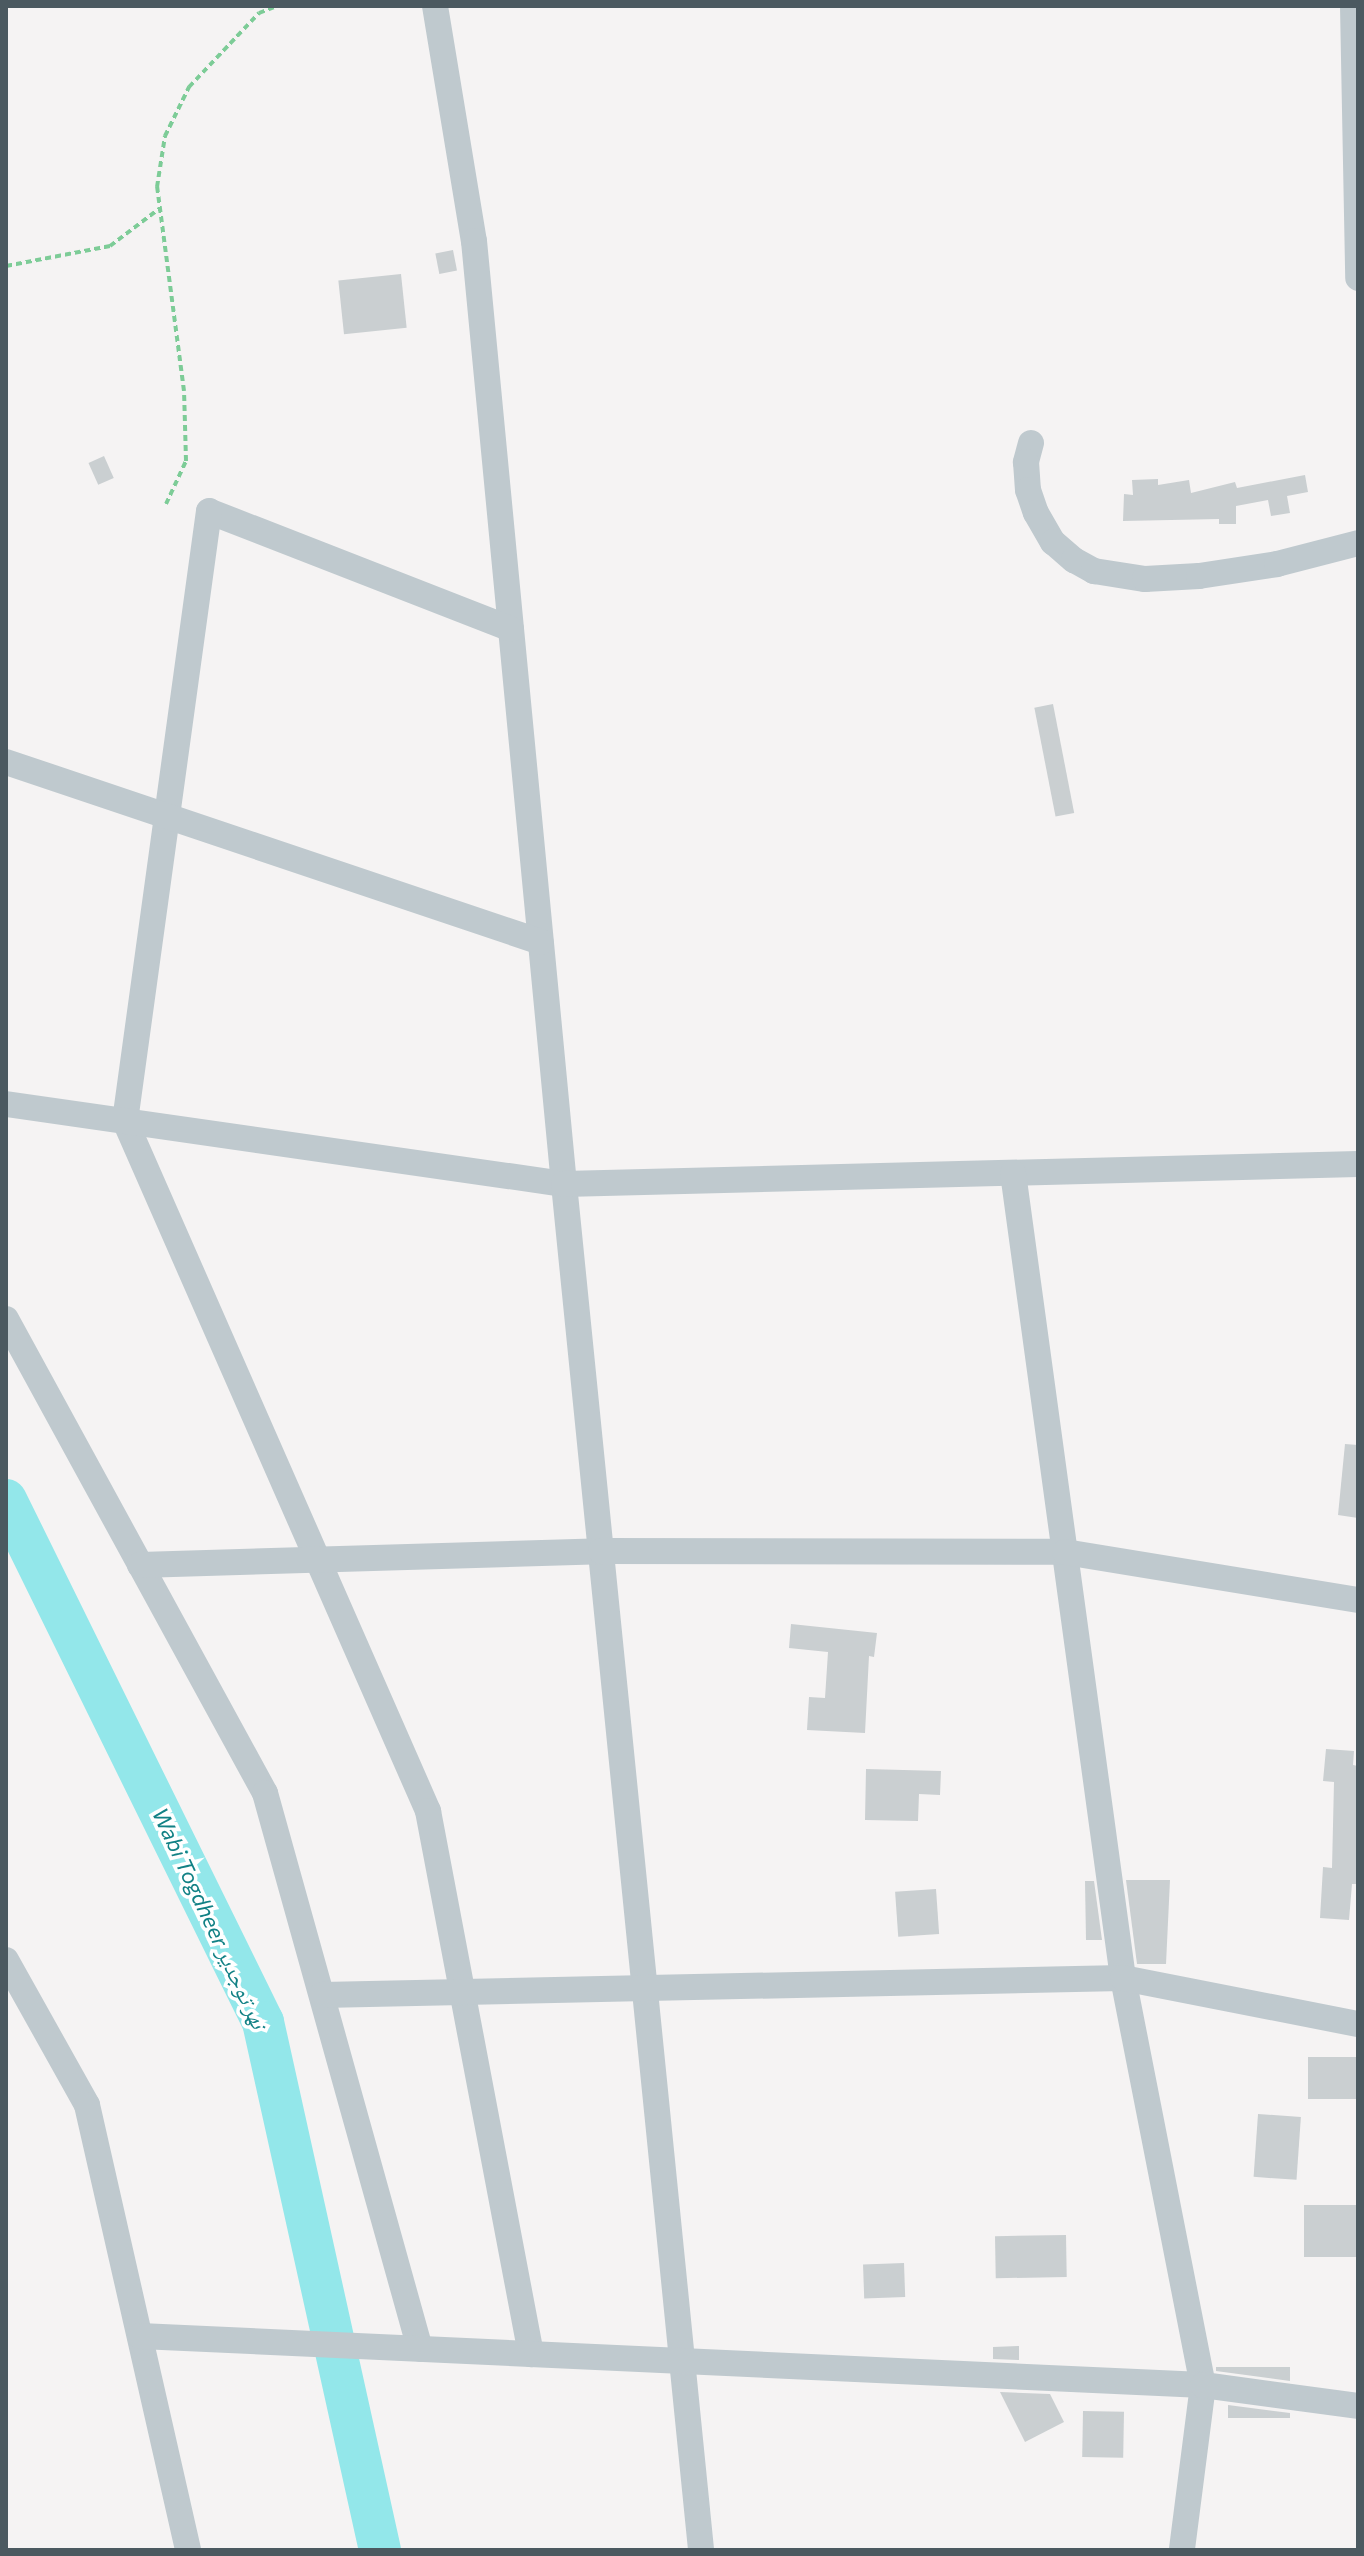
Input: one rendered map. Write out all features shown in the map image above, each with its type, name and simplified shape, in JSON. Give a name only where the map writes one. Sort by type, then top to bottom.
[{"type":"street","points":[[435,6],[474,241],[564,1184],[701,2550]]},
{"type":"street","points":[[1353,6],[1358,278]]},
{"type":"street","points":[[1031,443],[1026,462],[1028,490],[1036,513],[1053,542],[1074,560],[1094,571],[1145,579],[1199,576],[1277,564],[1358,543]]},
{"type":"street","points":[[511,629],[209,511],[125,1121],[428,1811],[531,2354]]},
{"type":"street","points":[[6,762],[541,942]]},
{"type":"street","points":[[6,1104],[564,1184],[1358,1164]]},
{"type":"street","points":[[1013,1173],[1123,1978],[1203,2385],[1182,2550]]},
{"type":"street","points":[[6,1319],[265,1793],[420,2349]]},
{"type":"street","points":[[140,1565],[601,1551],[1065,1552],[1358,1600]]},
{"type":"street","points":[[6,1960],[87,2105],[188,2550]]},
{"type":"street","points":[[322,1995],[1123,1978],[1358,2024]]},
{"type":"street","points":[[140,2336],[1203,2385],[1358,2406]]},
{"type":"path","points":[[166,504],[186,461],[184,391],[157,187],[165,136],[189,87],[259,13],[277,6]]},
{"type":"path","points":[[6,266],[110,246],[159,209]]},
{"type":"building","points":[[453,250],[457,271],[439,274],[435,253]]},
{"type":"building","points":[[401,274],[407,328],[344,334],[338,281]]},
{"type":"building","points":[[104,456],[114,478],[98,485],[88,463]]},
{"type":"building","points":[[1305,475],[1308,492],[1287,496],[1290,513],[1271,516],[1268,500],[1236,506],[1236,524],[1219,524],[1219,519],[1123,521],[1124,494],[1133,495],[1132,480],[1158,479],[1158,485],[1189,480],[1191,493],[1235,482],[1237,488]]},
{"type":"building","points":[[1053,704],[1074,813],[1056,817],[1034,708]]},
{"type":"building","points":[[1345,1444],[1358,1445],[1358,1518],[1338,1515]]},
{"type":"building","points":[[791,1624],[877,1633],[874,1657],[869,1656],[865,1733],[807,1730],[809,1697],[825,1698],[828,1652],[789,1648]]},
{"type":"building","points":[[1326,1749],[1354,1751],[1353,1765],[1358,1766],[1358,1884],[1352,1884],[1349,1920],[1320,1918],[1323,1867],[1332,1868],[1334,1782],[1323,1781]]},
{"type":"building","points":[[866,1769],[941,1771],[940,1795],[919,1794],[918,1821],[865,1820]]},
{"type":"building","points":[[1126,1880],[1170,1880],[1166,1964],[1137,1964]]},
{"type":"building","points":[[1085,1881],[1094,1881],[1102,1940],[1086,1940]]},
{"type":"building","points":[[936,1889],[939,1934],[898,1937],[895,1892]]},
{"type":"building","points":[[1308,2057],[1358,2057],[1358,2099],[1308,2099]]},
{"type":"building","points":[[1258,2114],[1301,2117],[1297,2180],[1254,2177]]},
{"type":"building","points":[[1304,2205],[1358,2205],[1358,2257],[1304,2257]]},
{"type":"building","points":[[1066,2235],[1067,2277],[996,2278],[995,2236]]},
{"type":"building","points":[[904,2263],[905,2297],[864,2298],[863,2264]]},
{"type":"building","points":[[1019,2346],[1019,2360],[993,2359],[993,2347]]},
{"type":"building","points":[[1216,2367],[1290,2367],[1290,2381],[1216,2371]]},
{"type":"building","points":[[1000,2392],[1050,2394],[1064,2422],[1025,2442]]},
{"type":"building","points":[[1228,2405],[1290,2413],[1290,2418],[1228,2418]]},
{"type":"building","points":[[1083,2411],[1124,2412],[1123,2458],[1082,2457]]},
{"type":"waterway","name":"Wabi Togdheer نهر توجدير","points":[[6,1500],[263,2022],[380,2550]]}]
